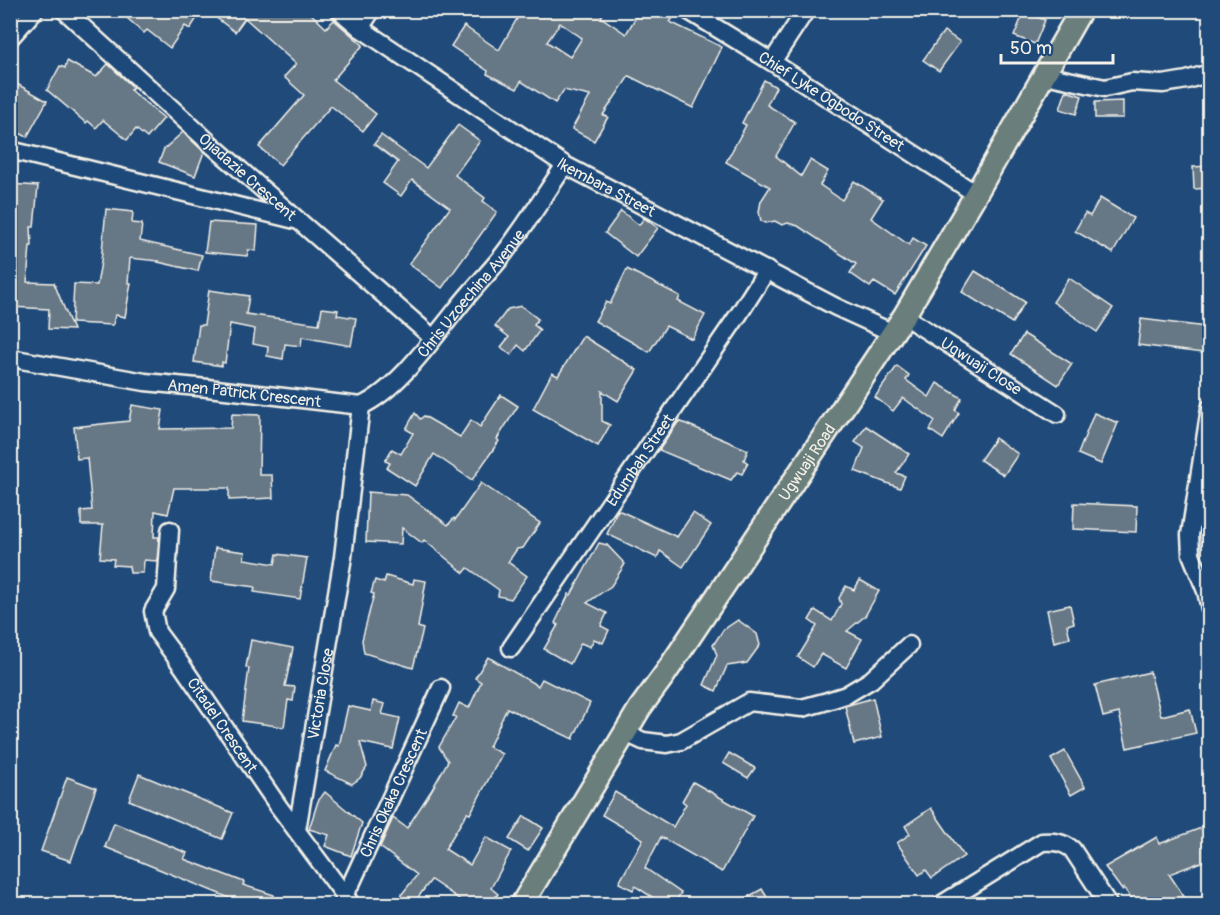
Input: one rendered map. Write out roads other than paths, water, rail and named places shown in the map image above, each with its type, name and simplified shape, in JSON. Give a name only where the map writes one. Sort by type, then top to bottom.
[{"type":"main road","name":"Ugwuaji Road","points":[[522,904],[626,733],[898,325],[1081,10]]},
{"type":"street","points":[[10,38],[35,10]]},
{"type":"street","name":"Ojiadazie Crescent","points":[[64,10],[204,138],[433,338]]},
{"type":"street","name":"Ikembara Street","points":[[339,10],[360,28],[565,165],[836,307],[898,325]]},
{"type":"street","points":[[360,28],[372,10]]},
{"type":"street","name":"Chief Lyke Ogbodo Street","points":[[687,10],[976,194]]},
{"type":"street","points":[[772,62],[806,10]]},
{"type":"street","points":[[1045,75],[1105,88],[1132,82],[1163,84],[1203,75]]},
{"type":"street","points":[[10,150],[297,220]]},
{"type":"street","name":"Chris Uzoechina Avenue","points":[[361,406],[375,400],[390,387],[433,338],[471,290],[499,260],[565,165]]},
{"type":"street","name":"Edumbah Street","points":[[511,648],[767,270]]},
{"type":"street","name":"Ugwuaji Close","points":[[898,325],[1057,414]]},
{"type":"street","name":"Amen Patrick Crescent","points":[[10,357],[129,380],[361,406]]},
{"type":"street","name":"Victoria Close","points":[[297,830],[343,557],[361,406]]},
{"type":"street","points":[[1209,408],[1190,535],[1191,554],[1206,591],[1209,609]]},
{"type":"street","name":"Citadel Crescent","points":[[170,530],[166,589],[153,611],[157,632],[347,900]]},
{"type":"street","points":[[626,733],[643,741],[667,744],[681,741],[749,702],[802,708],[824,702],[846,695],[872,680],[909,645]]},
{"type":"street","name":"Chris Okaka Crescent","points":[[347,900],[356,873],[441,688]]},
{"type":"street","points":[[942,904],[1042,842],[1059,842],[1072,849],[1108,904]]}]
